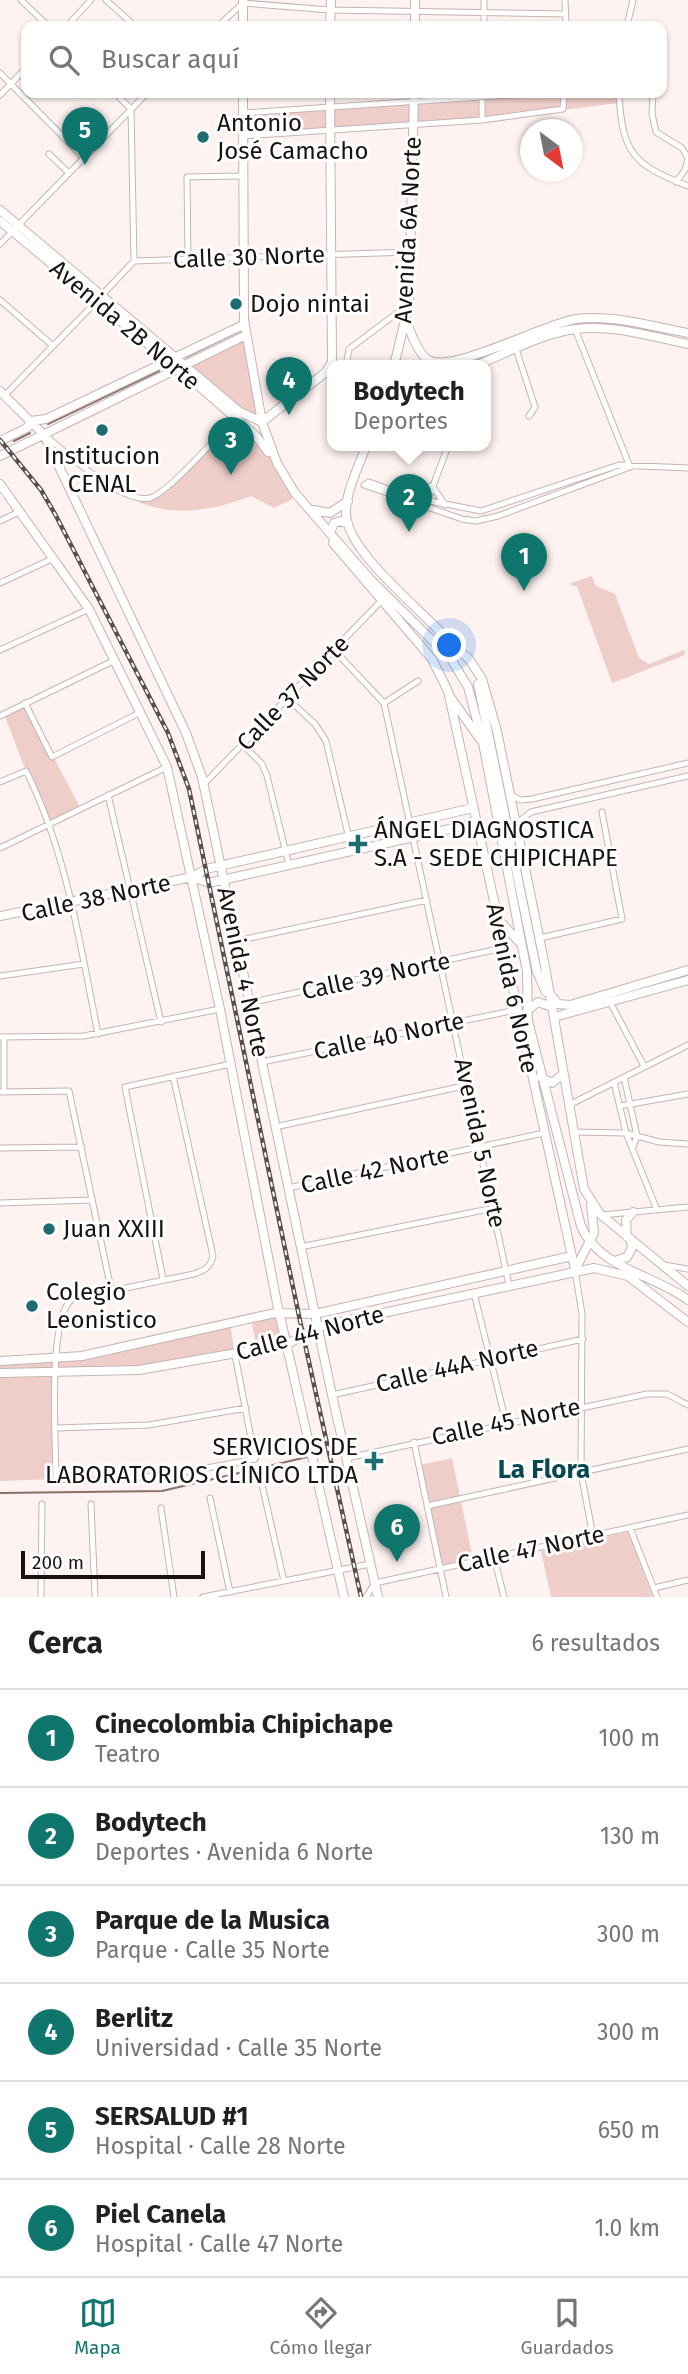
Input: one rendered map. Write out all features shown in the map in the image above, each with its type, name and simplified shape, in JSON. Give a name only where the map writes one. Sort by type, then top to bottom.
[{"type":"main road","points":[[330,21],[331,0]]},
{"type":"main road","points":[[415,0],[415,21]]},
{"type":"main road","points":[[242,1],[243,21]]},
{"type":"main road","name":"Avenida 6 Norte","points":[[243,98],[245,324],[262,422],[276,463],[306,504],[369,578],[456,665],[470,692],[483,743],[527,972],[527,1011],[540,1077],[558,1129],[579,1220],[590,1243]]},
{"type":"main road","points":[[330,98],[329,255],[332,360]]},
{"type":"main road","name":"Avenida 6A Norte","points":[[395,360],[409,304],[414,98]]},
{"type":"main road","name":"Avenida 2B Norte","points":[[0,210],[15,228],[173,360],[240,412],[262,422]]},
{"type":"main road","name":"Avenida 2B Norte","points":[[0,221],[15,228]]},
{"type":"main road","points":[[406,317],[412,338],[427,360]]},
{"type":"main road","points":[[460,360],[551,325],[579,319],[603,318],[688,333]]},
{"type":"main road","points":[[0,441],[27,428],[31,421],[46,419],[245,324]]},
{"type":"main road","points":[[489,360],[575,329],[602,328],[688,344]]},
{"type":"main road","points":[[0,456],[246,335]]},
{"type":"main road","name":"Avenida 2B Norte","points":[[183,368],[257,437],[276,463]]},
{"type":"main road","points":[[262,422],[327,373]]},
{"type":"main road","name":"Avenida 4 Norte","points":[[2,393],[44,435],[186,733],[204,784],[314,1314],[378,1597]]},
{"type":"main road","points":[[348,524],[346,512],[364,451]]},
{"type":"main road","name":"Avenida 4 Norte","points":[[0,484],[89,608],[167,767],[220,1009],[279,1313],[344,1597]]},
{"type":"main road","points":[[306,504],[327,514],[337,510],[349,499]]},
{"type":"main road","points":[[330,533],[334,523],[341,521],[348,524]]},
{"type":"main road","name":"Avenida 6 Norte","points":[[348,524],[365,555],[473,663],[484,685],[540,937],[582,1181],[589,1200],[601,1215],[629,1241],[688,1286]]},
{"type":"main road","name":"Avenida 6 Norte","points":[[330,533],[338,552],[432,659],[450,696],[516,1010],[575,1270]]},
{"type":"main road","points":[[369,578],[371,588]]},
{"type":"main road","name":"Avenida 6 Norte","points":[[456,648],[472,672],[481,694],[537,972],[552,1004]]},
{"type":"main road","points":[[450,696],[483,743]]},
{"type":"main road","name":"Calle 38 Norte","points":[[0,916],[192,877],[220,865],[473,808]]},
{"type":"main road","name":"Calle 38 Norte","points":[[192,877],[209,883],[476,823]]},
{"type":"main road","points":[[497,918],[522,945]]},
{"type":"main road","points":[[549,989],[555,1001],[568,1005],[688,970]]},
{"type":"main road","points":[[554,1017],[688,980]]},
{"type":"main road","points":[[527,1011],[538,1002],[552,1004]]},
{"type":"main road","points":[[540,1077],[552,1083],[563,1074]]},
{"type":"main road","points":[[547,1148],[558,1129]]},
{"type":"main road","points":[[575,1270],[590,1243],[595,1220],[589,1200]]},
{"type":"main road","points":[[615,1261],[627,1257],[631,1252],[626,1220],[633,1212]]},
{"type":"main road","points":[[590,1243],[615,1261],[637,1273],[663,1282],[688,1300]]},
{"type":"main road","name":"Calle 44 Norte","points":[[0,1361],[55,1359],[128,1347],[279,1313],[314,1314],[572,1256]]},
{"type":"main road","points":[[575,1270],[594,1268],[628,1276],[688,1322]]},
{"type":"main road","name":"Calle 44 Norte","points":[[0,1373],[139,1370],[235,1355],[288,1344],[317,1327],[575,1270]]},
{"type":"street","points":[[21,0],[43,21]]},
{"type":"street","points":[[72,21],[91,0]]},
{"type":"street","points":[[106,0],[129,21]]},
{"type":"street","points":[[484,0],[484,21]]},
{"type":"street","points":[[565,0],[566,21]]},
{"type":"street","points":[[628,21],[633,0]]},
{"type":"street","points":[[223,21],[242,1],[330,10],[566,13]]},
{"type":"street","points":[[0,73],[21,94]]},
{"type":"street","points":[[0,95],[21,73]]},
{"type":"street","points":[[25,98],[84,158]]},
{"type":"street","points":[[2,393],[53,346],[134,261],[131,109],[120,98]]},
{"type":"street","points":[[0,244],[142,98]]},
{"type":"street","points":[[243,113],[330,109],[407,98]]},
{"type":"street","points":[[482,98],[482,120]]},
{"type":"street","points":[[244,136],[482,120],[563,109],[564,98]]},
{"type":"street","points":[[620,98],[624,133],[633,155],[656,174],[688,186]]},
{"type":"street","points":[[653,98],[652,114],[656,132],[682,148],[688,158],[685,170],[676,182]]},
{"type":"street","points":[[49,154],[69,173]]},
{"type":"street","points":[[188,259],[187,177],[242,176]]},
{"type":"street","name":"Calle 30 Norte","points":[[134,261],[411,252]]},
{"type":"street","points":[[0,300],[53,346]]},
{"type":"street","points":[[345,360],[349,349],[409,304]]},
{"type":"street","points":[[575,329],[630,467]]},
{"type":"street","points":[[331,348],[349,349]]},
{"type":"street","points":[[516,349],[535,407],[529,416]]},
{"type":"street","points":[[44,435],[109,485],[142,499],[151,498],[166,488],[235,417]]},
{"type":"street","points":[[424,508],[446,451]]},
{"type":"street","points":[[630,467],[485,520],[471,520],[424,508],[364,485],[369,482],[410,497],[448,506],[470,510],[491,509],[606,469],[630,467],[688,468]]},
{"type":"street","points":[[432,484],[436,494],[448,506]]},
{"type":"street","points":[[410,497],[432,484]]},
{"type":"street","points":[[0,521],[21,511]]},
{"type":"street","points":[[0,583],[54,558]]},
{"type":"street","name":"Calle 37 Norte","points":[[204,784],[382,601]]},
{"type":"street","points":[[0,650],[89,608]]},
{"type":"street","points":[[334,650],[384,703],[418,681]]},
{"type":"street","points":[[0,716],[115,660]]},
{"type":"street","points":[[288,699],[315,724],[326,741],[352,851]]},
{"type":"street","points":[[25,703],[51,755],[141,712]]},
{"type":"street","name":"Avenida 5 Norte","points":[[384,703],[509,1284]]},
{"type":"street","points":[[243,745],[262,764],[267,776],[289,865]]},
{"type":"street","points":[[510,794],[524,800],[688,763]]},
{"type":"street","points":[[0,848],[167,767]]},
{"type":"street","points":[[0,782],[26,772],[51,823],[72,903],[98,1034]]},
{"type":"street","points":[[516,824],[531,812],[688,776]]},
{"type":"street","points":[[624,778],[620,784],[625,790]]},
{"type":"street","points":[[609,781],[617,786],[612,793]]},
{"type":"street","points":[[108,795],[133,890],[161,1022]]},
{"type":"street","points":[[540,937],[622,919],[602,812]]},
{"type":"street","points":[[236,941],[427,900]]},
{"type":"street","name":"Calle 39 Norte","points":[[249,1003],[503,948]]},
{"type":"street","points":[[0,976],[84,964]]},
{"type":"street","points":[[610,1002],[644,1066]]},
{"type":"street","points":[[111,1289],[69,1091],[2,1092],[2,1037],[98,1034],[220,1009]]},
{"type":"street","name":"Calle 40 Norte","points":[[262,1062],[516,1010]]},
{"type":"street","points":[[568,1106],[688,1045]]},
{"type":"street","points":[[163,1279],[125,1087],[231,1064]]},
{"type":"street","points":[[173,1076],[213,1256],[207,1269],[72,1299],[62,1308],[55,1359],[55,1479],[144,1479],[255,1459],[235,1355]]},
{"type":"street","points":[[624,1077],[637,1136],[634,1147]]},
{"type":"street","points":[[614,1082],[626,1133],[634,1147],[657,1210]]},
{"type":"street","points":[[275,1127],[468,1086]]},
{"type":"street","points":[[620,1107],[688,1094]]},
{"type":"street","points":[[573,1132],[626,1133],[659,1142],[688,1144]]},
{"type":"street","name":"Calle 42 Norte","points":[[288,1188],[544,1133]]},
{"type":"street","points":[[0,1148],[82,1147]]},
{"type":"street","points":[[0,1203],[92,1200]]},
{"type":"street","points":[[601,1215],[688,1207]]},
{"type":"street","points":[[300,1247],[494,1208]]},
{"type":"street","points":[[662,1265],[688,1269]]},
{"type":"street","points":[[575,1270],[583,1339],[581,1473],[593,1536]]},
{"type":"street","points":[[474,1293],[506,1422]]},
{"type":"street","name":"Calle 44A Norte","points":[[332,1395],[491,1357],[583,1339]]},
{"type":"street","name":"Calle 45 Norte","points":[[347,1458],[647,1394],[667,1394],[688,1405]]},
{"type":"street","points":[[56,1428],[149,1425],[246,1408]]},
{"type":"street","points":[[414,1442],[446,1597]]},
{"type":"street","points":[[427,1506],[688,1449]]},
{"type":"street","points":[[262,1485],[284,1581]]},
{"type":"street","points":[[210,1498],[230,1592]]},
{"type":"street","points":[[41,1504],[41,1597]]},
{"type":"street","points":[[91,1504],[95,1597]]},
{"type":"street","points":[[161,1508],[174,1597]]},
{"type":"street","name":"Calle 47 Norte","points":[[375,1583],[688,1516]]},
{"type":"street","points":[[630,1528],[657,1597]]},
{"type":"street","points":[[494,1557],[504,1597]]},
{"type":"street","points":[[203,1597],[370,1564]]},
{"type":"street","points":[[653,1588],[688,1580]]},
{"type":"street","points":[[366,1597],[375,1583]]},
{"type":"shaded area","points":[[466,98],[619,98],[619,103],[482,120],[244,136],[243,113]]},
{"type":"shaded area","points":[[246,335],[262,422],[186,366]]},
{"type":"shaded area","points":[[235,417],[261,443],[275,462],[295,493],[291,500],[274,508],[251,496],[224,505],[183,511],[140,503],[141,500],[160,493]]},
{"type":"shaded area","points":[[592,576],[596,586],[615,594],[639,658],[649,664],[684,650],[685,655],[612,683],[577,586],[572,586],[571,583]]},
{"type":"shaded area","points":[[25,703],[81,809],[51,823],[26,771],[4,714]]},
{"type":"shaded area","points":[[275,1313],[288,1344],[257,1350],[251,1318]]},
{"type":"shaded area","points":[[230,1323],[235,1355],[139,1370],[56,1372],[56,1479],[0,1481],[0,1361],[48,1359]]},
{"type":"shaded area","points":[[452,1458],[473,1559],[442,1566],[420,1465]]},
{"type":"shaded area","points":[[628,1532],[653,1597],[551,1597],[541,1551]]},
{"type":"waterway","points":[[186,357],[239,331]]},
{"type":"waterway","points":[[48,424],[159,371]]},
{"type":"waterway","points":[[14,441],[30,433]]},
{"type":"waterway","points":[[0,1493],[162,1491],[307,1457]]},
{"type":"railway","points":[[0,440],[41,490],[55,514],[168,733],[189,789],[303,1335],[361,1597]]},
{"type":"place","name":"Antonio José Camacho","points":[[203,137]]},
{"type":"place","name":"SERSALUD #1","points":[[85,165]]},
{"type":"place","name":"Dojo nintai","points":[[236,304]]},
{"type":"place","name":"Berlitz","points":[[289,415]]},
{"type":"place","name":"Institucion CENAL","points":[[102,430]]},
{"type":"place","name":"Parque de la Musica","points":[[231,475]]},
{"type":"place","name":"Bodytech","points":[[409,532]]},
{"type":"place","name":"Cinecolombia Chipichape","points":[[524,591]]},
{"type":"place","name":"ÁNGEL DIAGNOSTICA S.A - SEDE CHIPICHAPE","points":[[358,844]]},
{"type":"place","name":"Juan XXIII","points":[[49,1229]]},
{"type":"place","name":"Colegio Leonistico","points":[[32,1306]]},
{"type":"place","name":"SERVICIOS DE LABORATORIOS CLÍNICO LTDA","points":[[374,1461]]},
{"type":"place","name":"Piel Canela","points":[[397,1562]]},
{"type":"district","name":"La Flora","points":[[544,1469]]}]
